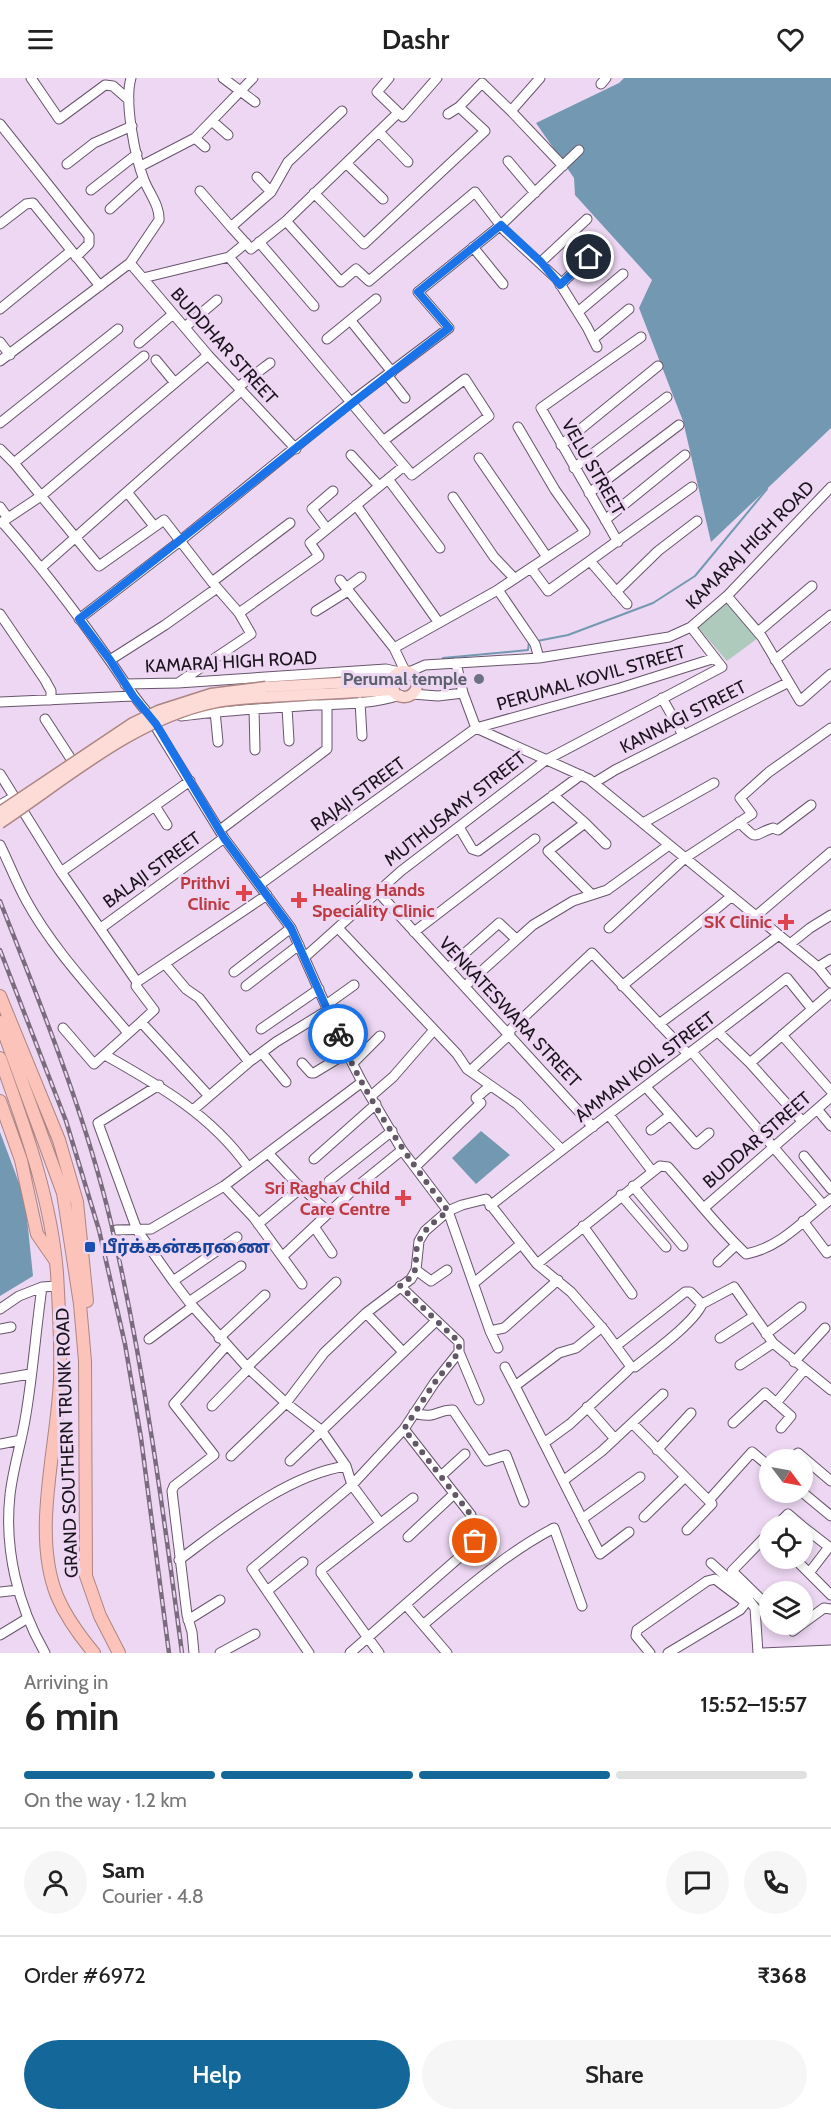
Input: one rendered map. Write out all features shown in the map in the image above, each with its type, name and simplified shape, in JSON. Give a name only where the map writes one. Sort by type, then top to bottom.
[{"type":"highway","points":[[0,996],[58,1140],[77,1202],[87,1302],[81,1316]]},
{"type":"highway","name":"GRAND SOUTHERN TRUNK ROAD","points":[[0,1022],[63,1193],[81,1316],[85,1361],[86,1576],[100,1616],[119,1653]]},
{"type":"highway","name":"GRAND SOUTHERN TRUNK ROAD","points":[[0,1058],[33,1150],[56,1260],[60,1379],[46,1523],[48,1562],[57,1595],[76,1631],[94,1653]]},
{"type":"highway","points":[[0,1101],[21,1160],[37,1234],[56,1260]]},
{"type":"main road","points":[[0,812],[115,735],[158,711],[212,694],[267,692],[400,680],[417,681],[416,689],[412,694],[406,696],[400,680]]},
{"type":"main road","points":[[0,823],[136,732],[170,717],[212,703],[267,692]]},
{"type":"street","points":[[0,362],[130,263],[159,220],[158,211],[143,179],[137,154],[129,100],[132,78]]},
{"type":"street","points":[[223,78],[255,102]]},
{"type":"street","points":[[141,166],[195,138],[253,78]]},
{"type":"street","points":[[389,78],[377,92],[403,117],[437,78]]},
{"type":"street","points":[[511,111],[540,78]]},
{"type":"street","points":[[34,79],[59,119],[105,85],[113,86],[129,100]]},
{"type":"street","points":[[448,114],[459,107],[482,83],[562,166]]},
{"type":"street","points":[[314,193],[364,244],[485,131],[459,107]]},
{"type":"street","points":[[231,227],[271,192],[288,162],[342,111]]},
{"type":"street","points":[[143,278],[230,257],[260,242],[399,113]]},
{"type":"street","points":[[212,121],[228,135]]},
{"type":"street","points":[[0,124],[89,236],[89,244],[0,309]]},
{"type":"street","points":[[67,164],[94,143],[132,126]]},
{"type":"street","points":[[379,132],[408,162]]},
{"type":"street","points":[[195,138],[205,147]]},
{"type":"street","points":[[79,619],[351,402],[449,328],[418,292],[501,225],[579,150]]},
{"type":"street","points":[[91,190],[137,154]]},
{"type":"street","points":[[508,161],[535,193]]},
{"type":"street","points":[[346,163],[383,199]]},
{"type":"street","points":[[257,177],[271,192]]},
{"type":"street","points":[[110,209],[143,179]]},
{"type":"street","points":[[200,191],[249,246]]},
{"type":"street","points":[[286,220],[341,282],[356,269],[369,281],[475,192],[501,225],[541,262],[560,285],[595,343],[629,309]]},
{"type":"street","points":[[0,224],[30,202],[100,286]]},
{"type":"street","points":[[541,262],[587,219]]},
{"type":"street","points":[[260,242],[314,306]]},
{"type":"street","points":[[560,285],[603,243]]},
{"type":"street","points":[[473,247],[503,284]]},
{"type":"street","points":[[230,257],[412,475],[489,416],[465,379],[384,441]]},
{"type":"street","name":"BUDDHAR STREET","points":[[130,263],[208,355],[296,448]]},
{"type":"street","points":[[578,312],[623,274]]},
{"type":"street","points":[[327,339],[376,299]]},
{"type":"street","points":[[184,327],[217,300]]},
{"type":"street","points":[[139,343],[173,314]]},
{"type":"street","points":[[351,321],[390,373],[405,398]]},
{"type":"street","points":[[0,423],[117,329]]},
{"type":"street","name":"VELU STREET","points":[[618,542],[541,408],[641,337]]},
{"type":"street","points":[[0,342],[10,355]]},
{"type":"street","points":[[3,521],[41,496],[208,355]]},
{"type":"street","points":[[14,463],[144,356]]},
{"type":"street","points":[[156,360],[175,383]]},
{"type":"street","points":[[42,567],[270,363]]},
{"type":"street","points":[[561,445],[658,366]]},
{"type":"street","points":[[574,468],[667,397]]},
{"type":"street","points":[[589,494],[679,425]]},
{"type":"street","points":[[394,648],[498,590],[585,531],[555,490],[518,427]]},
{"type":"street","points":[[0,449],[99,566],[164,520],[239,613],[251,634],[178,683]]},
{"type":"street","points":[[351,455],[379,486]]},
{"type":"street","points":[[604,520],[686,455]]},
{"type":"street","points":[[479,458],[547,557]]},
{"type":"street","points":[[239,613],[319,556],[310,543],[404,466]]},
{"type":"street","points":[[388,479],[440,548]]},
{"type":"street","points":[[531,568],[548,591],[693,487]]},
{"type":"street","name":"KAMARAJ HIGH ROAD","points":[[0,507],[3,521],[42,567],[125,684],[178,683],[386,669],[400,680],[425,665],[539,658],[669,637],[691,627],[727,596],[830,490]]},
{"type":"street","points":[[327,529],[312,509],[333,491]]},
{"type":"street","points":[[127,492],[154,526]]},
{"type":"street","points":[[453,497],[494,557],[514,578]]},
{"type":"street","points":[[356,505],[439,623]]},
{"type":"street","points":[[616,592],[658,551],[697,521]]},
{"type":"street","points":[[110,660],[165,625],[290,524]]},
{"type":"street","points":[[590,561],[627,604]]},
{"type":"street","points":[[316,611],[345,586],[361,577]]},
{"type":"street","points":[[0,828],[107,752],[156,724],[181,716],[215,711],[389,699],[400,680],[394,648],[345,586]]},
{"type":"street","points":[[758,632],[812,586]]},
{"type":"street","points":[[498,590],[533,641],[539,658]]},
{"type":"street","points":[[727,596],[758,632],[800,701],[831,674]]},
{"type":"street","points":[[0,614],[45,680],[51,691],[51,700]]},
{"type":"street","points":[[775,660],[831,615]]},
{"type":"street","points":[[691,627],[715,658]]},
{"type":"street","name":"MUTHUSAMY STREET","points":[[305,957],[401,871],[546,760],[722,667],[715,658]]},
{"type":"street","name":"PERUMAL KOVIL STREET","points":[[476,728],[621,688],[715,658]]},
{"type":"street","points":[[448,663],[463,693],[476,728],[594,783],[819,967],[831,982]]},
{"type":"street","name":"KANNAGI STREET","points":[[594,783],[615,770],[787,683]]},
{"type":"street","points":[[125,684],[156,724],[222,834],[291,928],[362,1082],[402,1150],[448,1211],[498,1348]]},
{"type":"street","points":[[412,694],[438,696],[463,693]]},
{"type":"street","points":[[0,702],[133,696]]},
{"type":"street","points":[[662,698],[683,735]]},
{"type":"street","points":[[360,702],[362,736]]},
{"type":"street","name":"BALAJI STREET","points":[[101,928],[327,749],[327,705]]},
{"type":"street","points":[[287,707],[289,741]]},
{"type":"street","points":[[254,709],[255,750]]},
{"type":"street","points":[[0,805],[146,711]]},
{"type":"street","points":[[215,711],[219,742]]},
{"type":"street","points":[[45,719],[71,759]]},
{"type":"street","name":"RAJAJI STREET","points":[[259,885],[476,728]]},
{"type":"street","points":[[609,928],[686,858],[752,814],[740,798],[770,772],[831,728]]},
{"type":"street","points":[[0,774],[62,872],[137,982],[136,986],[154,1010],[92,1064],[63,1028]]},
{"type":"street","points":[[459,827],[472,849],[478,851],[581,775]]},
{"type":"street","points":[[62,872],[190,781]]},
{"type":"street","points":[[643,823],[714,783]]},
{"type":"street","points":[[553,795],[606,844]]},
{"type":"street","points":[[739,822],[752,836],[756,836],[773,828],[778,830],[811,805]]},
{"type":"street","points":[[155,806],[167,825]]},
{"type":"street","points":[[585,823],[548,851],[591,894]]},
{"type":"street","points":[[414,932],[535,839]]},
{"type":"street","points":[[465,986],[534,924],[573,901],[608,890],[669,844]]},
{"type":"street","points":[[0,845],[26,900],[43,926],[73,967],[128,1033]]},
{"type":"street","points":[[756,916],[831,852]]},
{"type":"street","name":"VENKATESWARA STREET","points":[[378,892],[593,1127]]},
{"type":"street","points":[[137,982],[267,895]]},
{"type":"street","points":[[622,986],[732,896]]},
{"type":"street","points":[[790,944],[831,915]]},
{"type":"street","points":[[448,968],[499,923],[516,939]]},
{"type":"street","points":[[234,972],[291,928]]},
{"type":"street","points":[[338,928],[470,1071],[517,1104],[561,1149]]},
{"type":"street","points":[[659,1024],[779,935]]},
{"type":"street","points":[[246,986],[299,945]]},
{"type":"street","points":[[470,1071],[592,953],[659,1024],[690,1053],[773,1147],[827,1202],[783,1238],[756,1252],[746,1254],[725,1235],[705,1207],[668,1167],[660,1166],[537,1264]]},
{"type":"street","points":[[819,967],[831,959]]},
{"type":"street","points":[[165,964],[186,990],[199,998],[249,1062]]},
{"type":"street","name":"AMMAN KOIL STREET","points":[[490,1206],[561,1149],[609,1115],[787,978],[812,1009]]},
{"type":"street","points":[[193,1110],[249,1062],[354,985]]},
{"type":"street","points":[[261,1029],[319,989]]},
{"type":"street","points":[[750,1063],[831,993]]},
{"type":"street","points":[[141,1022],[209,1096]]},
{"type":"street","points":[[314,1159],[373,1100],[434,1031]]},
{"type":"street","points":[[718,1032],[750,1063],[802,1121]]},
{"type":"street","points":[[782,1035],[831,1091]]},
{"type":"street","points":[[353,1063],[380,1036]]},
{"type":"street","points":[[262,1053],[286,1082]]},
{"type":"street","points":[[302,1063],[312,1074],[347,1053]]},
{"type":"street","points":[[105,1055],[159,1085],[193,1110],[232,1145],[248,1167]]},
{"type":"street","points":[[116,1230],[151,1229],[224,1186],[362,1082]]},
{"type":"street","points":[[159,1085],[98,1123],[137,1230],[190,1304],[222,1342],[286,1403],[321,1430],[346,1466],[352,1485],[380,1523]]},
{"type":"street","points":[[415,1167],[481,1103],[476,1098],[490,1086]]},
{"type":"street","points":[[645,1087],[696,1144],[709,1133]]},
{"type":"street","name":"BUDDAR STREET","points":[[705,1207],[831,1097]]},
{"type":"street","points":[[817,1109],[831,1126]]},
{"type":"street","points":[[609,1115],[652,1171]]},
{"type":"street","points":[[651,1130],[669,1116]]},
{"type":"street","points":[[329,1181],[392,1131]]},
{"type":"street","points":[[283,1256],[354,1189],[402,1150]]},
{"type":"street","points":[[268,1153],[301,1188],[330,1213]]},
{"type":"street","points":[[804,1156],[831,1189]]},
{"type":"street","points":[[224,1186],[258,1224],[302,1284]]},
{"type":"street","points":[[633,1186],[683,1246]]},
{"type":"street","points":[[258,1224],[301,1188]]},
{"type":"street","points":[[621,1196],[666,1247]]},
{"type":"street","points":[[231,1456],[286,1403],[324,1353],[366,1313],[411,1278],[416,1270],[419,1241],[425,1232],[448,1211],[486,1199],[537,1264],[558,1280],[602,1327],[630,1368],[570,1424],[544,1443]]},
{"type":"street","points":[[803,1221],[827,1253],[831,1250]]},
{"type":"street","points":[[583,1226],[632,1294]]},
{"type":"street","points":[[315,1228],[332,1252]]},
{"type":"street","points":[[173,1281],[237,1237]]},
{"type":"street","points":[[474,1282],[521,1244]]},
{"type":"street","points":[[718,1262],[736,1245]]},
{"type":"street","points":[[149,1339],[190,1304],[241,1266]]},
{"type":"street","points":[[416,1270],[431,1281],[447,1270]]},
{"type":"street","points":[[490,1331],[504,1328],[558,1280]]},
{"type":"street","points":[[212,1406],[247,1368],[336,1282]]},
{"type":"street","points":[[0,1309],[19,1296],[42,1287],[57,1286]]},
{"type":"street","points":[[400,1286],[435,1322],[459,1342],[459,1352],[479,1400]]},
{"type":"street","points":[[42,1287],[4,1542],[18,1590],[42,1652]]},
{"type":"street","points":[[635,1367],[687,1323],[700,1310],[702,1304],[734,1287],[773,1343],[831,1390]]},
{"type":"street","points":[[616,1346],[685,1292],[690,1292],[702,1304]]},
{"type":"street","points":[[194,1653],[179,1560],[172,1491],[174,1486],[214,1455],[174,1404],[222,1342],[265,1295]]},
{"type":"street","points":[[766,1334],[801,1306]]},
{"type":"street","points":[[366,1313],[403,1352]]},
{"type":"street","points":[[720,1338],[754,1316]]},
{"type":"street","points":[[290,1461],[435,1322]]},
{"type":"street","points":[[515,1386],[559,1353],[576,1348],[602,1327]]},
{"type":"street","points":[[0,1329],[11,1328]]},
{"type":"street","points":[[794,1362],[825,1328]]},
{"type":"street","points":[[740,1365],[773,1343]]},
{"type":"street","points":[[304,1651],[252,1569],[352,1485],[404,1429],[435,1382],[459,1352]]},
{"type":"street","points":[[505,1367],[600,1554],[628,1532]]},
{"type":"street","points":[[776,1403],[804,1370]]},
{"type":"street","points":[[0,1379],[30,1374]]},
{"type":"street","points":[[563,1481],[615,1439],[663,1394]]},
{"type":"street","points":[[733,1423],[763,1394],[767,1394],[790,1416],[781,1428]]},
{"type":"street","points":[[588,1407],[615,1439]]},
{"type":"street","points":[[414,1413],[427,1417],[438,1415],[449,1409],[453,1410],[487,1461],[506,1455],[524,1502]]},
{"type":"street","points":[[657,1450],[691,1413]]},
{"type":"street","points":[[632,1423],[684,1478],[712,1503],[687,1530]]},
{"type":"street","points":[[350,1653],[475,1541],[466,1531],[471,1524],[471,1515],[404,1429]]},
{"type":"street","points":[[0,1444],[21,1440]]},
{"type":"street","points":[[709,1500],[752,1452],[759,1458]]},
{"type":"street","points":[[441,1476],[465,1454]]},
{"type":"street","points":[[179,1560],[239,1516],[309,1475],[330,1468],[346,1466]]},
{"type":"street","points":[[813,1466],[831,1481]]},
{"type":"street","points":[[582,1519],[640,1477]]},
{"type":"street","points":[[644,1517],[684,1478]]},
{"type":"street","points":[[408,1537],[454,1494]]},
{"type":"street","points":[[0,1496],[10,1495]]},
{"type":"street","points":[[379,1653],[320,1571],[413,1498]]},
{"type":"street","points":[[813,1501],[831,1516]]},
{"type":"street","points":[[424,1624],[501,1561],[534,1538],[554,1528],[582,1606]]},
{"type":"street","points":[[813,1535],[829,1547],[813,1568]]},
{"type":"street","points":[[747,1603],[732,1571],[759,1543]]},
{"type":"street","points":[[267,1591],[303,1563]]},
{"type":"street","points":[[711,1563],[733,1582],[747,1603],[759,1606]]},
{"type":"street","points":[[805,1569],[831,1597],[828,1608],[813,1617]]},
{"type":"street","points":[[809,1573],[812,1569]]},
{"type":"street","points":[[650,1653],[636,1636],[637,1630],[707,1581],[715,1579],[755,1608],[760,1653],[831,1650]]},
{"type":"street","points":[[0,1592],[18,1590]]},
{"type":"street","points":[[188,1620],[220,1600]]},
{"type":"street","points":[[668,1653],[747,1603]]},
{"type":"street","points":[[406,1605],[447,1653]]},
{"type":"street","points":[[0,1635],[28,1618]]},
{"type":"street","points":[[220,1653],[255,1634]]},
{"type":"green space","points":[[725,600],[758,638],[727,661],[696,625]]},
{"type":"water","points":[[624,78],[831,78],[831,428],[711,542],[683,421],[639,308],[652,280],[575,195],[574,178],[536,123],[619,83]]},
{"type":"water","points":[[481,1131],[510,1155],[476,1184],[452,1158]]},
{"type":"water","points":[[0,1132],[25,1199],[33,1276],[0,1296]]},
{"type":"waterway","points":[[537,641],[568,635],[653,603],[695,576],[767,489]]},
{"type":"waterway","points":[[444,662],[443,658],[528,650],[529,642],[531,642]]},
{"type":"waterway","points":[[343,677],[368,675]]},
{"type":"waterway","points":[[212,689],[257,683]]},
{"type":"waterway","points":[[163,704],[195,694]]},
{"type":"railway","points":[[0,901],[75,1100],[111,1223],[143,1383],[182,1653]]},
{"type":"railway","points":[[0,950],[66,1121],[99,1230],[125,1344],[141,1438],[169,1653]]},
{"type":"way so far","points":[[338,1034],[362,1082],[402,1150],[448,1211],[425,1232],[419,1241],[416,1270],[411,1278],[400,1286],[435,1322],[459,1342],[459,1352],[435,1382],[404,1429],[471,1515],[471,1524],[466,1531],[475,1541]]},
{"type":"place","name":"Perumal temple","points":[[479,679]]},
{"type":"place","name":"Prithvi Clinic","points":[[244,893]]},
{"type":"place","name":"Healing Hands Speciality Clinic","points":[[299,900]]},
{"type":"place","name":"SK Clinic","points":[[786,922]]},
{"type":"place","name":"Sri Raghav Child Care Centre","points":[[403,1198]]},
{"type":"place","name":"பீர்க்கன்கரணை","points":[[90,1247]]},
{"type":"route","points":[[338,1034],[291,928],[224,838],[156,724],[133,696],[110,660],[79,619],[175,545],[351,402],[449,328],[418,292],[501,225],[541,262],[560,285],[589,257]]}]
